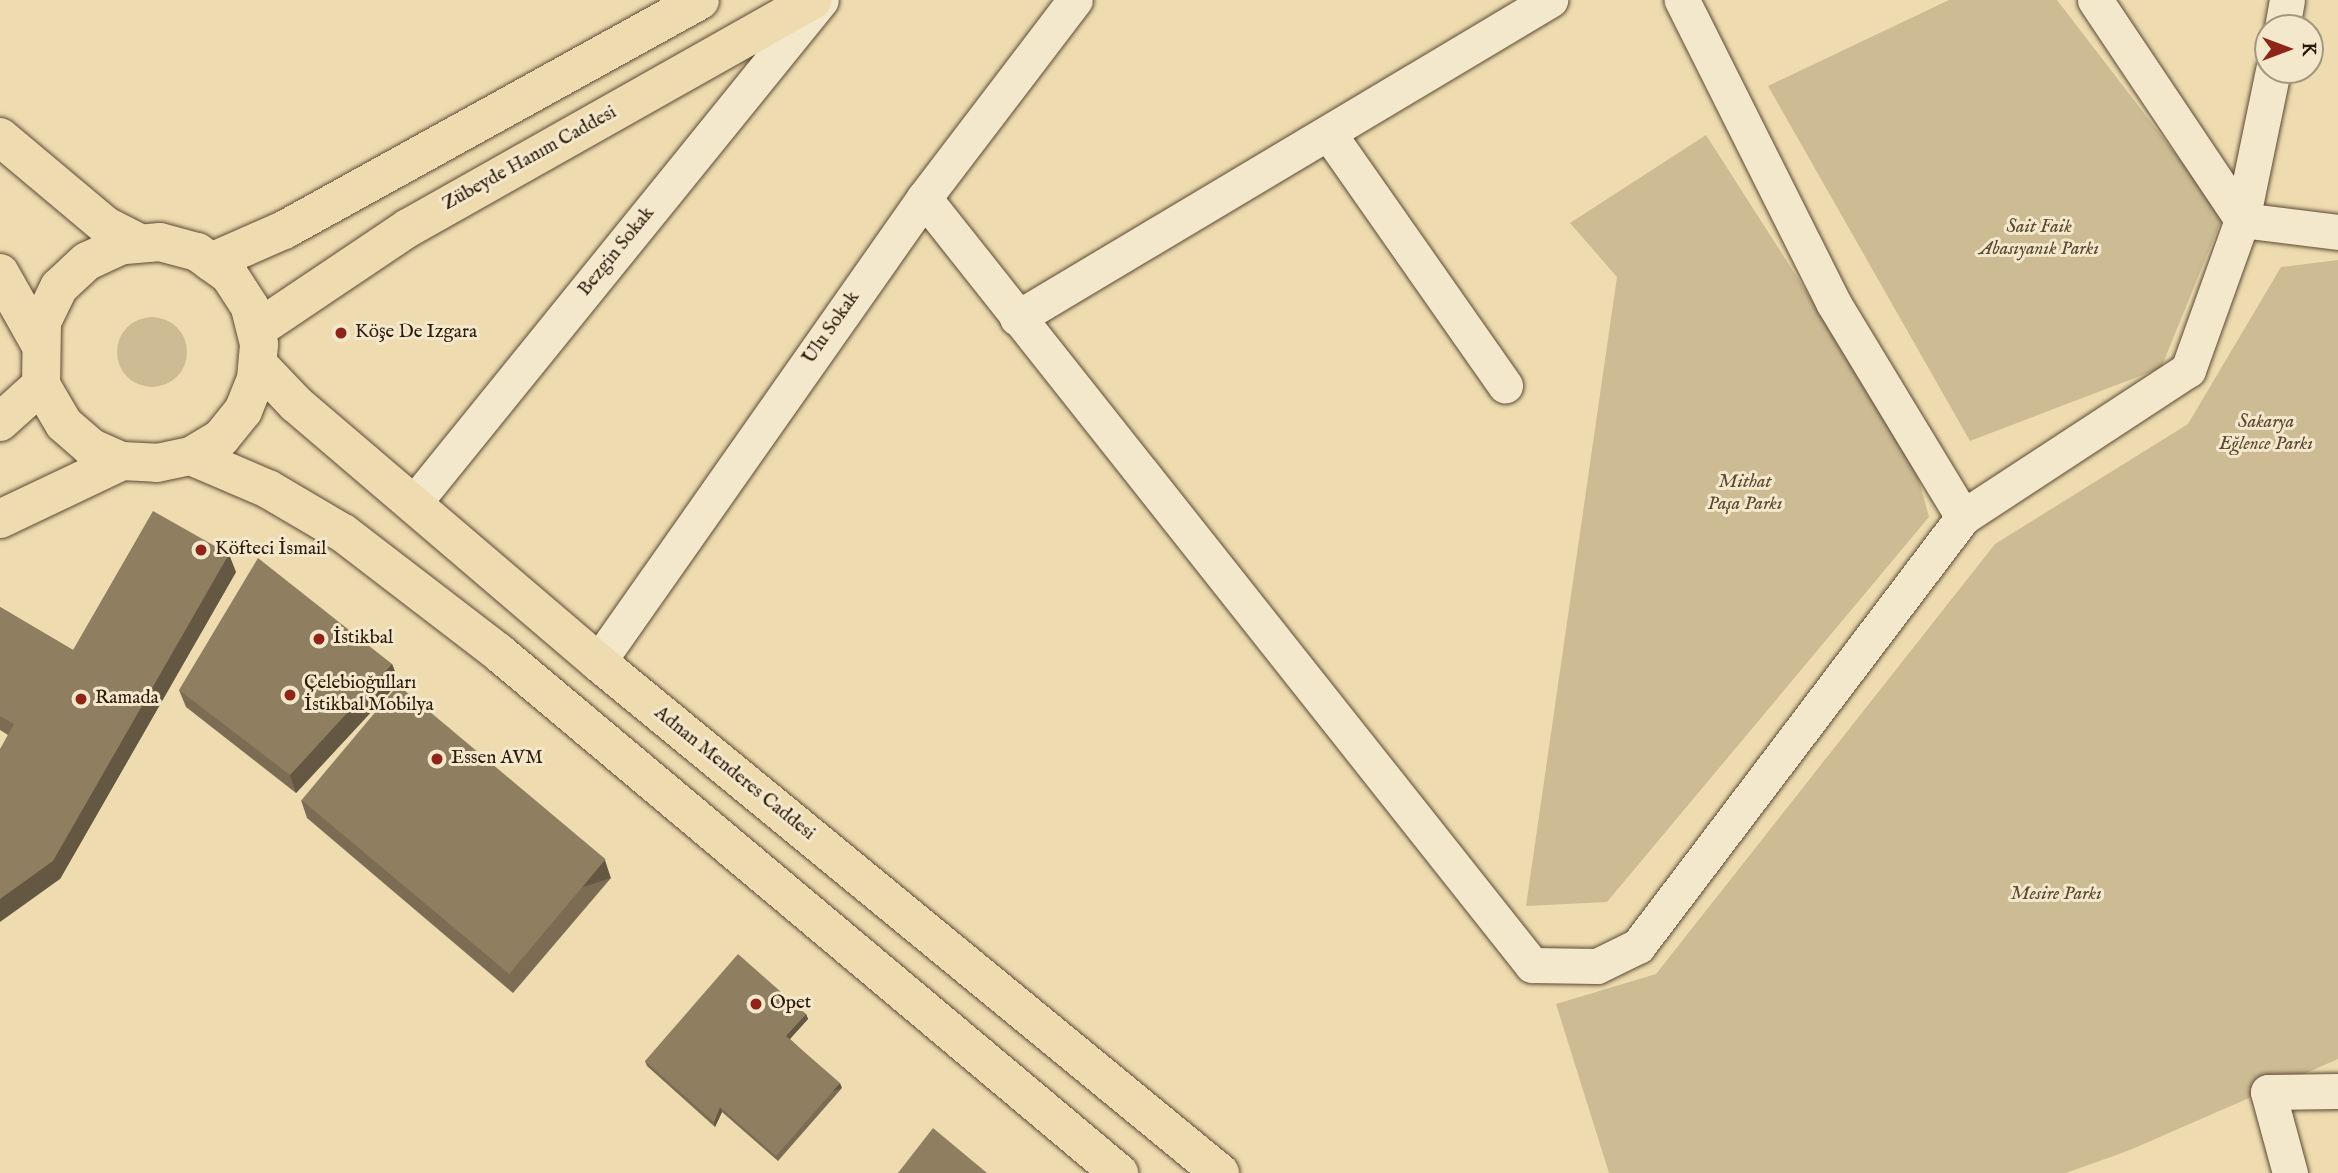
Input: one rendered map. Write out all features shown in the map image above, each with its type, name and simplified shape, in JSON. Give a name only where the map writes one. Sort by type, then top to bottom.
[{"type":"main road","points":[[211,262],[284,230],[700,0]]},
{"type":"main road","name":"Zübeyde Hanım Caddesi","points":[[257,347],[408,228],[812,0]]},
{"type":"main road","points":[[0,137],[106,226],[140,243]]},
{"type":"main road","points":[[160,242],[197,252],[211,262],[229,275],[243,296],[257,347],[243,411],[221,438],[191,456],[157,464],[122,461],[90,447],[64,424],[41,385],[40,344],[43,322],[59,287],[87,261],[122,245],[160,242]]},
{"type":"main road","points":[[0,273],[40,344]]},
{"type":"main road","name":"Adnan Menderes Caddesi","points":[[257,347],[296,404],[598,662],[1220,1173]]},
{"type":"main road","points":[[0,422],[41,385]]},
{"type":"main road","points":[[191,456],[268,489],[343,533],[498,652],[1119,1173]]},
{"type":"main road","points":[[0,519],[122,461]]},
{"type":"street","name":"Bezgin Sokak","points":[[413,504],[821,0]]},
{"type":"street","name":"Ulu Sokak","points":[[598,662],[924,198],[1075,0]]},
{"type":"street","points":[[1017,318],[1550,0]]},
{"type":"street","points":[[1682,0],[1833,302],[1963,517]]},
{"type":"street","points":[[2095,0],[2242,220],[2338,232]]},
{"type":"street","points":[[924,198],[1532,965],[1597,966],[1638,946],[1963,517],[2188,370],[2242,220],[2270,84]]},
{"type":"street","points":[[1329,134],[1505,385]]},
{"type":"street","points":[[2290,1173],[2269,1092],[2338,1091]]},
{"type":"green space","name":"Sait Faik Abasıyanık Parkı","points":[[1949,0],[2057,0],[2223,216],[2161,368],[1970,441],[1768,86]]},
{"type":"green space","name":"Mithat Paşa Parkı","points":[[1706,135],[1913,458],[1929,517],[1607,902],[1526,906],[1617,277],[1570,223]]},
{"type":"green space","name":"Mesire Parkı","points":[[2338,260],[2338,1059],[2130,1150],[2066,1173],[1609,1173],[1556,1004],[1656,974],[1995,544],[2188,424],[2281,267]]},
{"type":"green space","points":[[159,317],[172,323],[181,332],[185,338],[185,366],[177,377],[166,385],[145,387],[127,377],[119,366],[117,345],[127,327],[138,319]]},
{"type":"building","name":"Ramada","points":[[153,511],[229,554],[53,861],[0,899],[0,749],[14,724],[0,716],[0,607],[73,650]]},
{"type":"building","name":"Çelebioğulları İstikbal Mobilya","points":[[258,558],[392,664],[290,775],[179,690]]},
{"type":"building","points":[[398,685],[606,859],[509,974],[302,800]]},
{"type":"building","points":[[738,954],[806,1014],[786,1036],[840,1083],[776,1156],[720,1107],[714,1122],[645,1061]]},
{"type":"building","points":[[933,1128],[987,1173],[898,1173]]},
{"type":"place","name":"Köşe De Izgara","points":[[341,333]]},
{"type":"place","name":"Köfteci İsmail","points":[[201,550]]},
{"type":"place","name":"İstikbal","points":[[319,639]]},
{"type":"place","name":"Çelebioğulları İstikbal Mobilya","points":[[290,695]]},
{"type":"place","name":"Ramada","points":[[81,699]]},
{"type":"place","name":"Essen AVM","points":[[437,759]]},
{"type":"place","name":"Opet","points":[[756,1004]]},
{"type":"park label","name":"Sakarya Eğlence Parkı","points":[[2266,434]]}]
